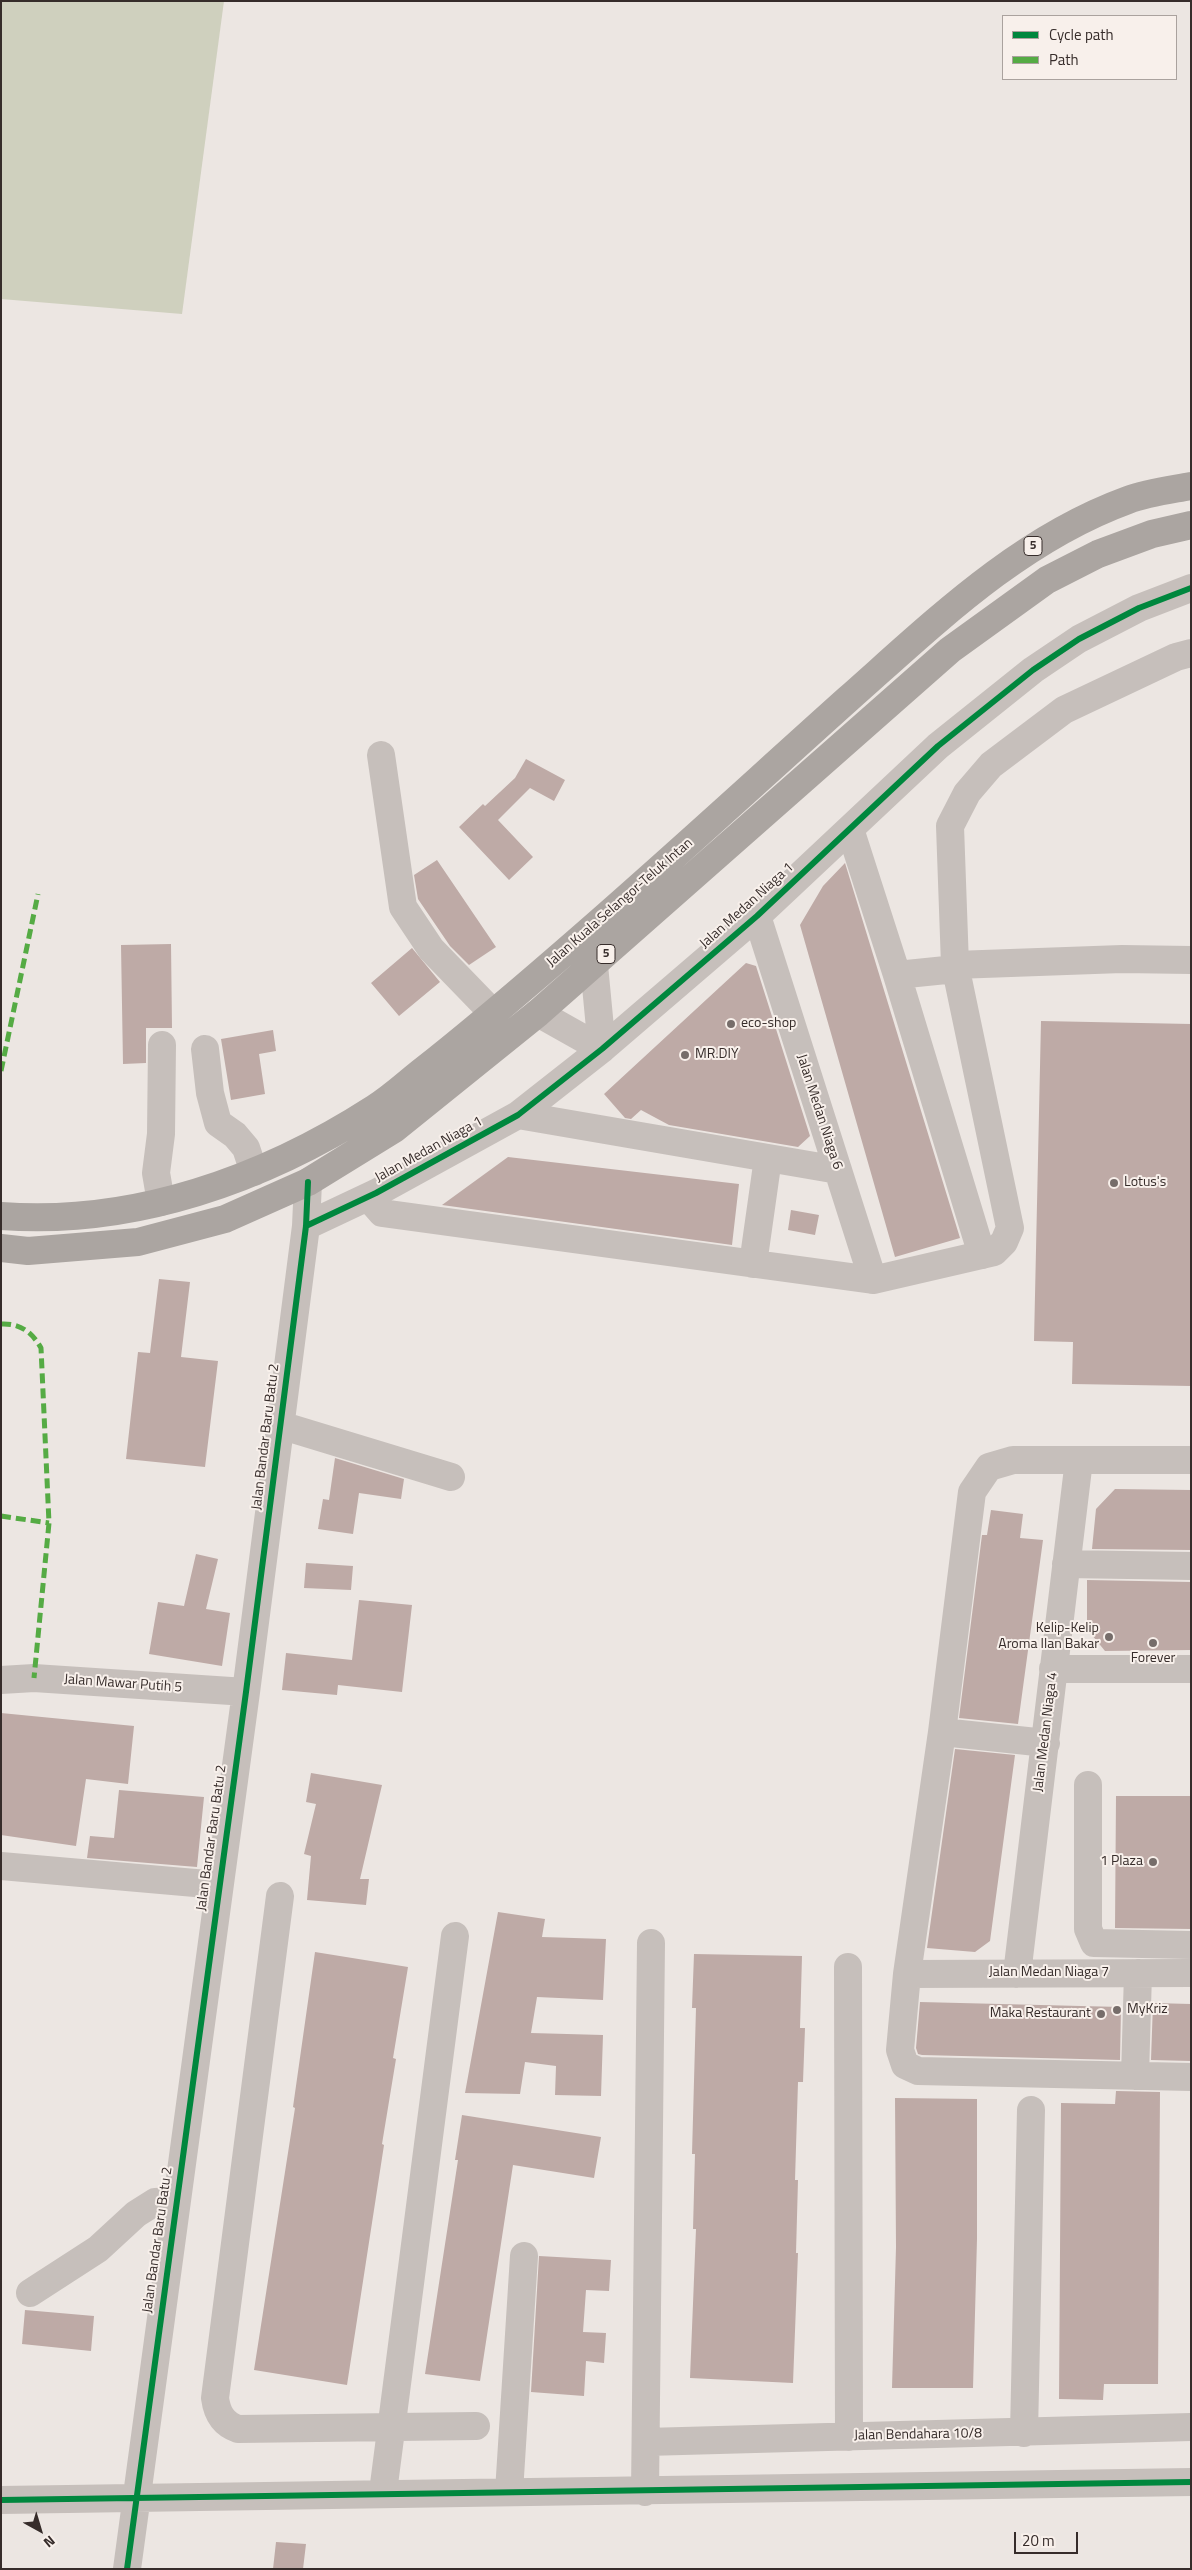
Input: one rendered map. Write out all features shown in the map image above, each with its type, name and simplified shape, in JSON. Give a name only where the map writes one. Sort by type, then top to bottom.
[{"type":"highway","name":"Jalan Kuala Selangor-Teluk Intan","points":[[1,1216],[30,1218],[130,1210],[214,1188],[290,1158],[377,1107],[493,1013],[593,928],[946,612],[1028,549],[1078,520],[1131,498],[1191,486]]},
{"type":"highway","name":"Jalan Kuala Selangor-Teluk Intan","points":[[1,1248],[28,1251],[138,1242],[225,1219],[308,1182],[394,1130],[594,965],[950,650],[1046,580],[1098,554],[1152,534],[1191,525]]},
{"type":"street","name":"Jalan Medan Niaga 1","points":[[306,1226],[376,1193],[518,1115],[602,1049],[757,916],[938,746],[1032,670],[1080,639],[1139,608],[1191,588]]},
{"type":"street","points":[[376,1193],[375,1204],[382,1213],[873,1280],[994,1252],[1004,1242],[1010,1228],[955,965],[950,826],[967,793],[991,765],[1064,710],[1176,657],[1191,653]]},
{"type":"street","points":[[381,755],[403,908],[431,948],[493,1013]]},
{"type":"street","points":[[850,828],[896,970],[982,1255]]},
{"type":"street","name":"Jalan Medan Niaga 6","points":[[757,916],[873,1280]]},
{"type":"street","points":[[896,970],[946,970],[955,965],[1122,959],[1191,960]]},
{"type":"street","points":[[594,965],[602,1049]]},
{"type":"street","points":[[538,1013],[602,1049]]},
{"type":"street","points":[[161,1202],[156,1173],[161,1134],[162,1045]]},
{"type":"street","points":[[205,1049],[210,1093],[218,1123],[235,1135],[246,1148],[254,1172]]},
{"type":"street","points":[[518,1115],[838,1170]]},
{"type":"street","points":[[753,1264],[768,1158]]},
{"type":"street","name":"Jalan Bandar Baru Batu 2","points":[[127,2569],[218,1885],[246,1692],[306,1226],[308,1182]]},
{"type":"street","points":[[280,1425],[451,1477]]},
{"type":"street","points":[[1191,1460],[1013,1460],[989,1467],[972,1492],[942,1732],[907,1974],[900,2050],[905,2065],[918,2071],[1191,2077]]},
{"type":"street","name":"Jalan Medan Niaga 4","points":[[1016,1974],[1046,1743],[1053,1669],[1079,1460]]},
{"type":"street","points":[[1066,1564],[1191,1566]]},
{"type":"street","points":[[1053,1669],[1191,1669]]},
{"type":"street","name":"Jalan Mawar Putih 5","points":[[1,1680],[34,1678],[246,1692]]},
{"type":"street","points":[[942,1732],[1046,1743]]},
{"type":"street","points":[[1088,1785],[1088,1929],[1091,1941],[1094,1943],[1191,1945]]},
{"type":"street","points":[[1,1866],[218,1885]]},
{"type":"street","points":[[280,1896],[215,2398],[216,2408],[228,2426],[238,2429],[476,2426]]},
{"type":"street","points":[[383,2492],[455,1936]]},
{"type":"street","points":[[645,2492],[651,1943]]},
{"type":"street","points":[[848,1967],[850,2437]]},
{"type":"street","points":[[1135,2076],[1138,1973]]},
{"type":"street","name":"Jalan Medan Niaga 7","points":[[907,1974],[1191,1973]]},
{"type":"street","points":[[1024,2433],[1031,2110]]},
{"type":"street","points":[[30,2293],[98,2249],[136,2214],[155,2202],[176,2201]]},
{"type":"street","points":[[509,2492],[524,2256]]},
{"type":"street","name":"Jalan Bendahara 10/8","points":[[646,2442],[1191,2427]]},
{"type":"street","points":[[1,2500],[383,2492],[645,2492],[1191,2482]]},
{"type":"green space","points":[[1,1],[224,1],[182,314],[1,299]]},
{"type":"building","points":[[526,759],[565,780],[554,801],[530,788],[498,820],[533,857],[509,880],[459,827],[483,804],[485,806],[515,778]]},
{"type":"building","points":[[437,860],[496,947],[469,965],[450,946],[418,899],[414,875]]},
{"type":"building","points":[[845,863],[960,1238],[895,1257],[800,925],[823,886]]},
{"type":"building","points":[[171,944],[172,1028],[146,1028],[146,1063],[123,1064],[121,945]]},
{"type":"building","points":[[412,948],[440,982],[399,1016],[371,983]]},
{"type":"building","points":[[746,963],[756,966],[810,1136],[798,1147],[669,1125],[641,1110],[631,1119],[625,1118],[604,1094]]},
{"type":"building","name":"Lotus's","points":[[1041,1021],[1191,1024],[1191,1386],[1072,1384],[1073,1342],[1034,1341]]},
{"type":"building","points":[[273,1030],[276,1051],[259,1054],[265,1094],[231,1100],[221,1039]]},
{"type":"building","points":[[508,1157],[739,1184],[732,1245],[442,1205]]},
{"type":"building","points":[[791,1210],[819,1215],[815,1235],[788,1230]]},
{"type":"building","points":[[159,1279],[190,1282],[181,1357],[218,1361],[205,1467],[126,1459],[138,1352],[150,1353]]},
{"type":"building","points":[[335,1458],[404,1479],[401,1499],[359,1493],[353,1534],[318,1529],[323,1499],[329,1500]]},
{"type":"building","points":[[1115,1489],[1191,1490],[1191,1550],[1092,1549],[1096,1509]]},
{"type":"building","points":[[991,1510],[1023,1514],[1020,1538],[1043,1540],[1018,1724],[959,1718],[982,1535],[987,1535]]},
{"type":"building","points":[[196,1554],[218,1559],[206,1609],[230,1613],[222,1666],[149,1654],[158,1602],[184,1606]]},
{"type":"building","points":[[306,1563],[353,1566],[351,1590],[304,1588]]},
{"type":"building","points":[[1087,1580],[1191,1582],[1191,1650],[1105,1651],[1087,1629]]},
{"type":"building","points":[[359,1600],[412,1605],[402,1692],[338,1685],[337,1695],[282,1690],[286,1653],[352,1660]]},
{"type":"building","points":[[1,1713],[134,1726],[128,1784],[86,1779],[76,1846],[1,1835]]},
{"type":"building","points":[[955,1749],[1015,1755],[990,1941],[975,1952],[927,1948]]},
{"type":"building","points":[[311,1773],[382,1785],[360,1879],[369,1879],[366,1905],[307,1900],[311,1856],[304,1854],[316,1804],[306,1802]]},
{"type":"building","points":[[119,1790],[204,1797],[197,1867],[87,1858],[90,1836],[114,1838]]},
{"type":"building","name":"1 Plaza","points":[[1116,1796],[1191,1796],[1191,1929],[1115,1928]]},
{"type":"building","points":[[498,1912],[545,1919],[542,1937],[606,1939],[603,2000],[537,1997],[531,2033],[603,2035],[601,2096],[555,2095],[556,2066],[525,2062],[520,2094],[465,2093]]},
{"type":"building","points":[[315,1952],[408,1967],[393,2058],[396,2059],[382,2144],[384,2145],[347,2385],[254,2370],[295,2108],[293,2107]]},
{"type":"building","points":[[694,1954],[802,1956],[800,2028],[805,2028],[803,2082],[798,2082],[795,2180],[798,2180],[796,2253],[798,2253],[793,2383],[690,2378],[696,2229],[693,2229],[695,2154],[692,2154],[696,2008],[692,2008]]},
{"type":"building","points":[[920,2002],[1121,2007],[1120,2060],[918,2054],[916,2048]]},
{"type":"building","points":[[1153,2003],[1191,2004],[1191,2061],[1151,2060]]},
{"type":"building","points":[[1116,2091],[1160,2092],[1158,2384],[1104,2384],[1103,2400],[1059,2399],[1061,2103],[1115,2104]]},
{"type":"building","points":[[895,2098],[977,2099],[977,2239],[973,2388],[892,2388],[896,2247]]},
{"type":"building","points":[[462,2115],[601,2137],[594,2178],[513,2165],[480,2381],[425,2374],[458,2160],[455,2160]]},
{"type":"building","points":[[539,2256],[611,2260],[609,2291],[586,2290],[583,2332],[606,2333],[604,2363],[586,2361],[584,2396],[531,2392]]},
{"type":"building","points":[[25,2310],[94,2316],[91,2351],[22,2344]]},
{"type":"building","points":[[276,2542],[306,2544],[303,2569],[273,2569]]},
{"type":"marked path","points":[[1,1071],[38,894]]},
{"type":"marked path","points":[[1,1324],[20,1327],[34,1337],[41,1348],[49,1523],[34,1678]]},
{"type":"marked path","points":[[1,1516],[49,1523]]},
{"type":"cycle path","points":[[306,1226],[376,1193],[518,1115],[602,1049],[757,916],[938,746],[1033,670],[1079,639],[1139,608],[1191,588]]},
{"type":"cycle path","points":[[127,2569],[246,1692],[306,1226],[308,1182]]},
{"type":"cycle path","points":[[1,2500],[1191,2482]]},
{"type":"place","name":"eco-shop","points":[[731,1024]]},
{"type":"place","name":"MR.DIY","points":[[685,1055]]},
{"type":"place","name":"Lotus's","points":[[1114,1183]]},
{"type":"place","name":"Kelip-Kelip Aroma Ilan Bakar","points":[[1109,1637]]},
{"type":"place","name":"Forever","points":[[1153,1643]]},
{"type":"place","name":"1 Plaza","points":[[1153,1862]]},
{"type":"place","name":"MyKriz","points":[[1117,2010]]},
{"type":"place","name":"Maka Restaurant","points":[[1101,2014]]}]
